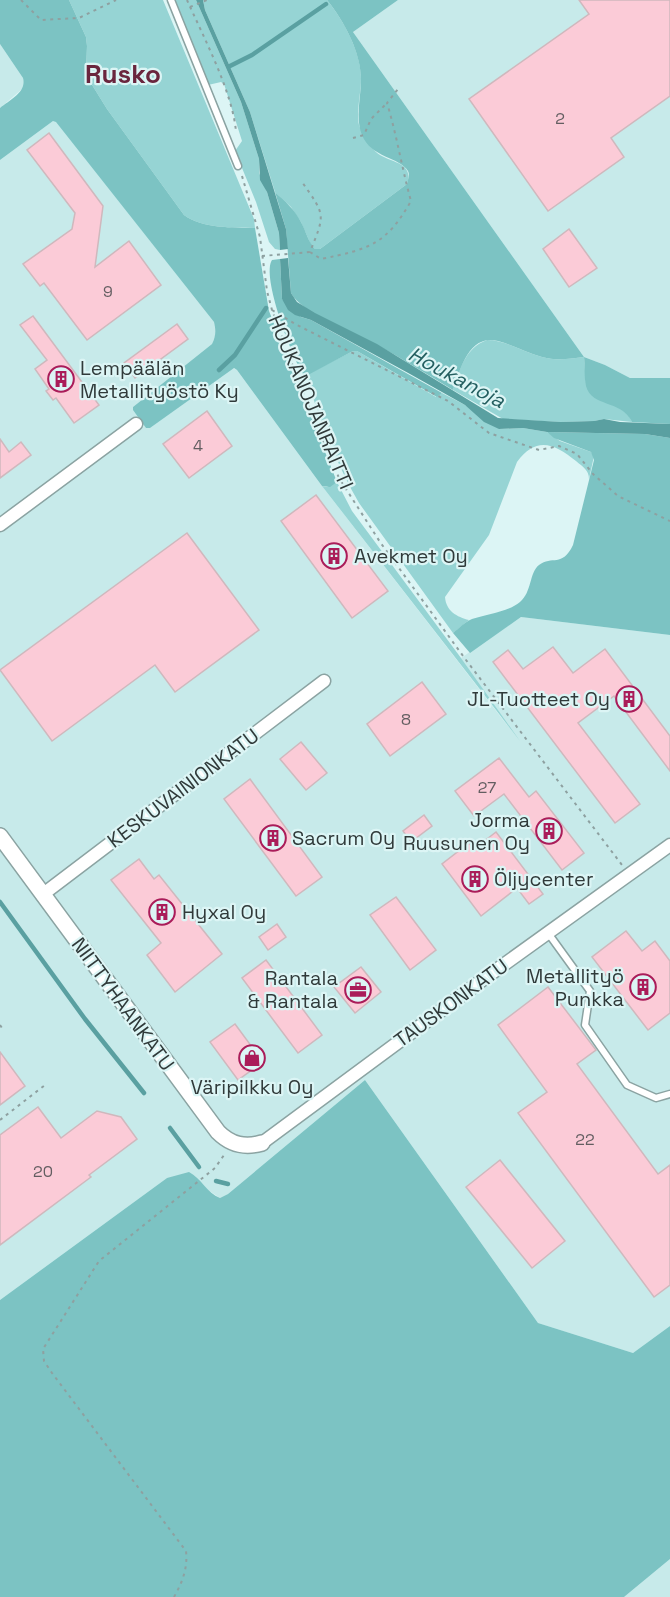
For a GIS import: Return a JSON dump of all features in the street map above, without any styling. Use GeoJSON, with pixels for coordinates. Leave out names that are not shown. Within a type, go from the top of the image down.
{"type":"FeatureCollection","features":[{"type":"Feature","properties":{"kind":"street"},"geometry":{"type":"LineString","coordinates":[[0,525],[136,424]]}},
{"type":"Feature","properties":{"kind":"street","name":"KESKUVAINIONKATU"},"geometry":{"type":"LineString","coordinates":[[42,895],[324,681]]}},
{"type":"Feature","properties":{"kind":"street","name":"NIITTYHAANKATU"},"geometry":{"type":"LineString","coordinates":[[0,836],[218,1132],[232,1143]]}},
{"type":"Feature","properties":{"kind":"street","name":"TAUSKONKATU"},"geometry":{"type":"LineString","coordinates":[[262,1143],[670,845]]}},
{"type":"Feature","properties":{"kind":"street"},"geometry":{"type":"LineString","coordinates":[[232,1143],[251,1146],[262,1143]]}},
{"type":"Feature","properties":{"kind":"lane"},"geometry":{"type":"LineString","coordinates":[[171,0],[238,166]]}},
{"type":"Feature","properties":{"kind":"lane"},"geometry":{"type":"LineString","coordinates":[[548,933],[590,991],[585,1025],[627,1085],[656,1098],[670,1094]]}},
{"type":"Feature","properties":{"kind":"path"},"geometry":{"type":"LineString","coordinates":[[21,0],[42,20],[79,18],[116,0]]}},
{"type":"Feature","properties":{"kind":"path"},"geometry":{"type":"LineString","coordinates":[[187,0],[235,117],[236,137]]}},
{"type":"Feature","properties":{"kind":"path"},"geometry":{"type":"LineString","coordinates":[[190,7],[207,0]]}},
{"type":"Feature","properties":{"kind":"path"},"geometry":{"type":"LineString","coordinates":[[353,138],[364,135],[371,119],[398,89]]}},
{"type":"Feature","properties":{"kind":"path"},"geometry":{"type":"LineString","coordinates":[[262,256],[310,252],[321,259],[350,253],[380,241],[399,222],[411,201],[402,171],[397,135],[387,103]]}},
{"type":"Feature","properties":{"kind":"path","name":"HOUKANOJANRAITTI"},"geometry":{"type":"LineString","coordinates":[[238,166],[247,187],[260,237],[267,291],[272,310],[339,478],[362,516],[466,660],[629,874]]}},
{"type":"Feature","properties":{"kind":"path"},"geometry":{"type":"LineString","coordinates":[[302,182],[321,208],[320,225],[310,252]]}},
{"type":"Feature","properties":{"kind":"path"},"geometry":{"type":"LineString","coordinates":[[272,310],[297,325],[448,401],[489,433],[539,450],[559,446],[577,454],[593,474],[618,496],[670,521]]}},
{"type":"Feature","properties":{"kind":"path"},"geometry":{"type":"LineString","coordinates":[[0,1120],[45,1085]]}},
{"type":"Feature","properties":{"kind":"path"},"geometry":{"type":"LineString","coordinates":[[174,1597],[185,1572],[186,1551],[52,1373],[44,1361],[43,1349],[99,1261],[215,1168],[232,1143]]}},
{"type":"Feature","properties":{"kind":"shaded area"},"geometry":{"type":"Polygon","coordinates":[[[0,0],[69,0],[86,37],[86,72],[89,80],[107,109],[184,215],[209,225],[255,228],[269,311],[337,482],[330,487],[322,486],[234,368],[150,428],[146,428],[133,410],[133,407],[212,344],[215,333],[214,322],[56,122],[53,121],[0,160],[0,108],[20,92],[24,83],[0,44],[0,0]]]}},
{"type":"Feature","properties":{"kind":"shaded area"},"geometry":{"type":"Polygon","coordinates":[[[69,0],[163,0],[254,219],[255,228],[209,225],[184,215],[107,109],[89,80],[86,72],[86,37],[69,0]]]}},
{"type":"Feature","properties":{"kind":"shaded area"},"geometry":{"type":"Polygon","coordinates":[[[173,0],[196,0],[241,102],[259,159],[259,173],[279,233],[280,250],[275,249],[269,242],[256,202],[235,151],[242,141],[224,84],[221,82],[208,85],[173,0]]]}},
{"type":"Feature","properties":{"kind":"shaded area"},"geometry":{"type":"Polygon","coordinates":[[[196,0],[203,0],[205,10],[250,112],[286,229],[288,249],[280,250],[279,233],[267,192],[260,180],[259,159],[241,102],[196,0]]]}},
{"type":"Feature","properties":{"kind":"shaded area"},"geometry":{"type":"Polygon","coordinates":[[[203,0],[327,0],[350,37],[360,69],[358,120],[360,127],[376,152],[404,167],[408,176],[407,184],[320,249],[315,249],[311,245],[301,222],[291,207],[275,192],[250,112],[205,10],[203,0]]]}},
{"type":"Feature","properties":{"kind":"shaded area"},"geometry":{"type":"Polygon","coordinates":[[[327,0],[398,0],[353,32],[584,357],[547,358],[498,341],[480,342],[467,355],[453,390],[377,345],[318,316],[297,301],[291,293],[286,229],[275,192],[296,214],[315,249],[320,249],[407,184],[409,176],[404,166],[378,153],[366,143],[362,135],[359,122],[361,80],[358,59],[345,27],[327,0]]]}},
{"type":"Feature","properties":{"kind":"shaded area"},"geometry":{"type":"Polygon","coordinates":[[[398,0],[670,0],[670,378],[630,378],[584,357],[353,32],[398,0]]]}},
{"type":"Feature","properties":{"kind":"shaded area"},"geometry":{"type":"Polygon","coordinates":[[[0,44],[25,84],[0,108],[0,44]]]}},
{"type":"Feature","properties":{"kind":"shaded area"},"geometry":{"type":"Polygon","coordinates":[[[56,121],[214,322],[216,328],[212,344],[133,407],[146,428],[150,428],[233,368],[237,370],[322,486],[507,725],[461,658],[521,617],[670,635],[670,1326],[633,1353],[538,1323],[365,1080],[228,1194],[220,1198],[208,1190],[167,1178],[0,1300],[0,160],[56,121]]]}},
{"type":"Feature","properties":{"kind":"shaded area"},"geometry":{"type":"Polygon","coordinates":[[[288,258],[291,293],[297,302],[377,344],[498,418],[561,422],[604,419],[670,424],[670,438],[645,434],[547,432],[523,428],[499,429],[484,422],[465,405],[311,320],[288,310],[282,299],[280,259],[288,258]]]}},
{"type":"Feature","properties":{"kind":"shaded area"},"geometry":{"type":"Polygon","coordinates":[[[280,259],[282,299],[301,317],[311,320],[442,393],[437,397],[357,351],[306,376],[303,374],[285,335],[274,299],[270,269],[272,260],[280,259]]]}},
{"type":"Feature","properties":{"kind":"shaded area"},"geometry":{"type":"Polygon","coordinates":[[[487,340],[501,342],[547,358],[584,357],[586,385],[628,414],[632,422],[604,419],[561,422],[503,419],[453,390],[468,354],[473,348],[487,340]]]}},
{"type":"Feature","properties":{"kind":"shaded area"},"geometry":{"type":"Polygon","coordinates":[[[357,351],[436,397],[442,393],[465,405],[500,429],[523,428],[547,432],[560,441],[591,452],[594,456],[589,479],[583,467],[568,455],[545,445],[531,448],[517,462],[489,535],[445,597],[447,606],[453,613],[469,620],[453,633],[359,503],[323,426],[306,378],[308,374],[357,351]]]}},
{"type":"Feature","properties":{"kind":"shaded area"},"geometry":{"type":"Polygon","coordinates":[[[584,357],[630,378],[670,378],[670,424],[632,422],[621,410],[594,398],[586,386],[584,357]]]}},
{"type":"Feature","properties":{"kind":"shaded area"},"geometry":{"type":"Polygon","coordinates":[[[547,432],[645,434],[670,438],[670,635],[521,617],[470,653],[453,633],[472,619],[503,610],[520,602],[527,593],[536,568],[544,562],[561,559],[573,545],[594,460],[591,452],[554,438],[547,432]]]}},
{"type":"Feature","properties":{"kind":"shaded area"},"geometry":{"type":"Polygon","coordinates":[[[337,482],[352,511],[520,741],[322,486],[327,487],[337,482]]]}},
{"type":"Feature","properties":{"kind":"shaded area"},"geometry":{"type":"Polygon","coordinates":[[[365,1080],[538,1323],[633,1353],[670,1326],[670,1559],[624,1597],[0,1597],[0,1300],[167,1178],[189,1172],[215,1196],[220,1198],[228,1194],[365,1080]]]}},
{"type":"Feature","properties":{"kind":"shaded area"},"geometry":{"type":"Polygon","coordinates":[[[670,1559],[670,1597],[624,1597],[670,1559]]]}},
{"type":"Feature","properties":{"kind":"building"},"geometry":{"type":"Polygon","coordinates":[[[579,0],[670,0],[670,96],[611,138],[624,157],[548,211],[469,99],[589,14],[579,0]]]}},
{"type":"Feature","properties":{"kind":"building"},"geometry":{"type":"Polygon","coordinates":[[[49,133],[103,206],[95,267],[129,241],[161,285],[87,340],[44,283],[40,286],[23,264],[72,229],[75,213],[27,150],[49,133]]]}},
{"type":"Feature","properties":{"kind":"building"},"geometry":{"type":"Polygon","coordinates":[[[569,229],[597,268],[569,287],[543,249],[569,229]]]}},
{"type":"Feature","properties":{"kind":"building","name":"Lempäälän Metallityöstö Ky"},"geometry":{"type":"Polygon","coordinates":[[[33,316],[99,405],[74,423],[56,398],[53,400],[46,391],[49,389],[35,369],[47,360],[20,325],[33,316]]]}},
{"type":"Feature","properties":{"kind":"building"},"geometry":{"type":"Polygon","coordinates":[[[177,324],[188,339],[135,378],[124,363],[177,324]]]}},
{"type":"Feature","properties":{"kind":"building"},"geometry":{"type":"Polygon","coordinates":[[[207,411],[232,446],[189,478],[163,444],[207,411]]]}},
{"type":"Feature","properties":{"kind":"building"},"geometry":{"type":"Polygon","coordinates":[[[0,439],[9,452],[21,442],[31,455],[0,478],[0,439]]]}},
{"type":"Feature","properties":{"kind":"building","name":"Avekmet Oy"},"geometry":{"type":"Polygon","coordinates":[[[316,495],[388,591],[352,618],[281,521],[316,495]]]}},
{"type":"Feature","properties":{"kind":"building"},"geometry":{"type":"Polygon","coordinates":[[[187,533],[259,630],[175,692],[155,665],[52,741],[0,670],[187,533]]]}},
{"type":"Feature","properties":{"kind":"building","name":"JL-Tuotteet Oy"},"geometry":{"type":"Polygon","coordinates":[[[553,647],[573,673],[605,649],[670,736],[670,771],[614,696],[578,723],[640,804],[615,823],[493,662],[508,650],[523,669],[553,647]]]}},
{"type":"Feature","properties":{"kind":"building"},"geometry":{"type":"Polygon","coordinates":[[[422,682],[446,714],[390,756],[367,724],[422,682]]]}},
{"type":"Feature","properties":{"kind":"building"},"geometry":{"type":"Polygon","coordinates":[[[301,742],[327,773],[306,790],[280,759],[301,742]]]}},
{"type":"Feature","properties":{"kind":"building"},"geometry":{"type":"Polygon","coordinates":[[[499,758],[529,797],[536,791],[584,853],[562,870],[504,794],[474,816],[455,791],[499,758]]]}},
{"type":"Feature","properties":{"kind":"building","name":"Sacrum Oy"},"geometry":{"type":"Polygon","coordinates":[[[250,779],[322,877],[296,896],[224,799],[250,779]]]}},
{"type":"Feature","properties":{"kind":"building"},"geometry":{"type":"Polygon","coordinates":[[[424,815],[432,826],[411,842],[403,831],[424,815]]]}},
{"type":"Feature","properties":{"kind":"building"},"geometry":{"type":"Polygon","coordinates":[[[496,832],[543,894],[529,904],[517,888],[481,916],[442,864],[469,843],[474,849],[496,832]]]}},
{"type":"Feature","properties":{"kind":"building","name":"Hyxal Oy"},"geometry":{"type":"Polygon","coordinates":[[[139,859],[154,879],[159,875],[222,954],[175,992],[147,955],[161,943],[111,880],[139,859]]]}},
{"type":"Feature","properties":{"kind":"building"},"geometry":{"type":"Polygon","coordinates":[[[396,897],[436,950],[410,970],[370,915],[396,897]]]}},
{"type":"Feature","properties":{"kind":"building"},"geometry":{"type":"Polygon","coordinates":[[[277,924],[286,937],[268,950],[259,937],[277,924]]]}},
{"type":"Feature","properties":{"kind":"building","name":"Metallityö Punkka"},"geometry":{"type":"Polygon","coordinates":[[[626,931],[642,951],[655,941],[670,961],[670,1013],[648,1030],[592,957],[626,931]]]}},
{"type":"Feature","properties":{"kind":"building"},"geometry":{"type":"Polygon","coordinates":[[[266,960],[322,1035],[298,1053],[242,978],[266,960]]]}},
{"type":"Feature","properties":{"kind":"building","name":"Rantala & Rantala"},"geometry":{"type":"Polygon","coordinates":[[[361,967],[381,992],[355,1013],[334,987],[361,967]]]}},
{"type":"Feature","properties":{"kind":"building"},"geometry":{"type":"Polygon","coordinates":[[[548,987],[596,1050],[577,1064],[658,1174],[670,1165],[670,1285],[654,1297],[518,1113],[547,1092],[498,1025],[548,987]]]}},
{"type":"Feature","properties":{"kind":"building"},"geometry":{"type":"Polygon","coordinates":[[[235,1024],[263,1062],[238,1080],[210,1042],[235,1024]]]}},
{"type":"Feature","properties":{"kind":"building"},"geometry":{"type":"Polygon","coordinates":[[[0,1052],[25,1086],[0,1105],[0,1052]]]}},
{"type":"Feature","properties":{"kind":"building"},"geometry":{"type":"Polygon","coordinates":[[[38,1107],[61,1138],[97,1111],[121,1117],[137,1139],[89,1175],[91,1177],[0,1245],[0,1135],[38,1107]]]}},
{"type":"Feature","properties":{"kind":"building"},"geometry":{"type":"Polygon","coordinates":[[[500,1160],[565,1241],[532,1268],[466,1187],[500,1160]]]}},
{"type":"Feature","properties":{"kind":"waterway"},"geometry":{"type":"LineString","coordinates":[[230,66],[252,55],[326,4]]}},
{"type":"Feature","properties":{"kind":"waterway"},"geometry":{"type":"LineString","coordinates":[[219,370],[235,355],[266,308]]}},
{"type":"Feature","properties":{"kind":"waterway"},"geometry":{"type":"LineString","coordinates":[[0,902],[85,1019],[144,1093]]}},
{"type":"Feature","properties":{"kind":"waterway"},"geometry":{"type":"LineString","coordinates":[[170,1128],[199,1167]]}},
{"type":"Feature","properties":{"kind":"waterway"},"geometry":{"type":"LineString","coordinates":[[216,1181],[228,1184]]}},
{"type":"Feature","properties":{"kind":"place","name":"Lempäälän Metallityöstö Ky"},"geometry":{"type":"Point","coordinates":[61,379]}},
{"type":"Feature","properties":{"kind":"place","name":"Avekmet Oy"},"geometry":{"type":"Point","coordinates":[334,556]}},
{"type":"Feature","properties":{"kind":"place","name":"JL-Tuotteet Oy"},"geometry":{"type":"Point","coordinates":[629,699]}},
{"type":"Feature","properties":{"kind":"place","name":"Jorma Ruusunen Oy"},"geometry":{"type":"Point","coordinates":[549,831]}},
{"type":"Feature","properties":{"kind":"place","name":"Sacrum Oy"},"geometry":{"type":"Point","coordinates":[273,838]}},
{"type":"Feature","properties":{"kind":"place","name":"Öljycenter"},"geometry":{"type":"Point","coordinates":[475,879]}},
{"type":"Feature","properties":{"kind":"place","name":"Hyxal Oy"},"geometry":{"type":"Point","coordinates":[162,912]}},
{"type":"Feature","properties":{"kind":"place","name":"Metallityö Punkka"},"geometry":{"type":"Point","coordinates":[643,987]}},
{"type":"Feature","properties":{"kind":"place","name":"Rantala & Rantala"},"geometry":{"type":"Point","coordinates":[358,990]}},
{"type":"Feature","properties":{"kind":"place","name":"Väripilkku Oy"},"geometry":{"type":"Point","coordinates":[252,1058]}},
{"type":"Feature","properties":{"kind":"district","name":"Rusko"},"geometry":{"type":"Point","coordinates":[123,74]}},
{"type":"Feature","properties":{"kind":"water label","name":"Houkanoja"},"geometry":{"type":"Point","coordinates":[457,377]}}]}
